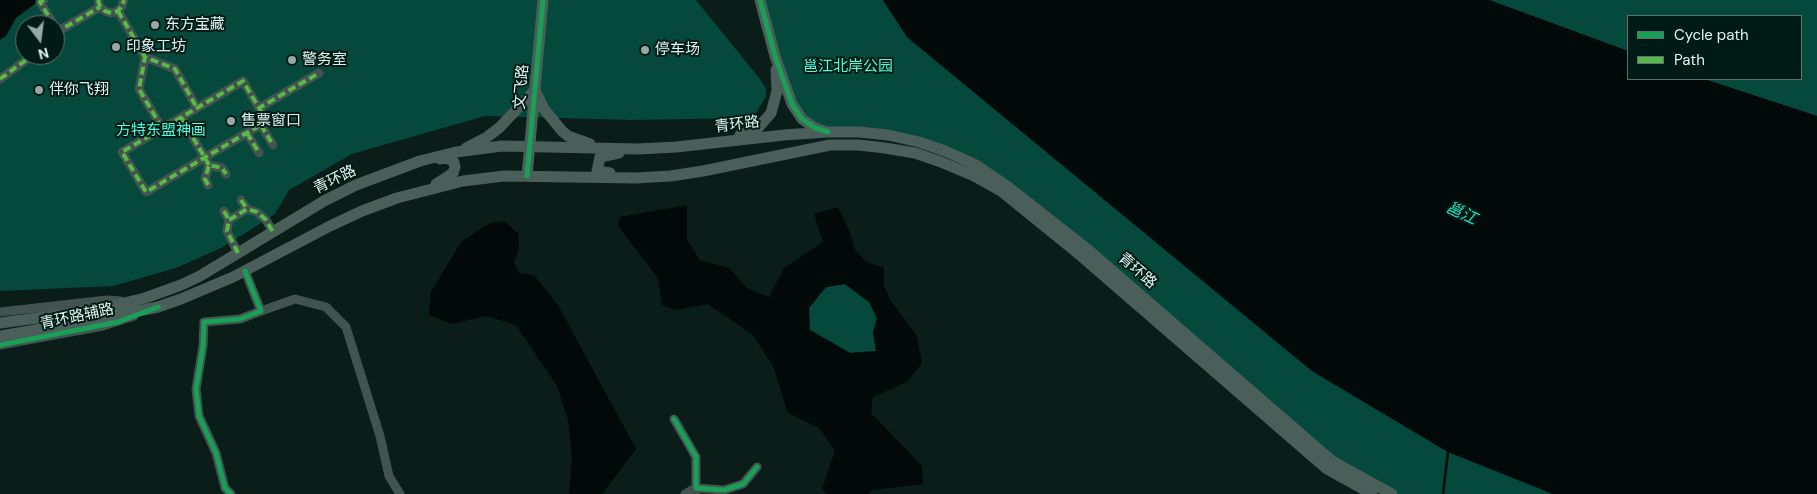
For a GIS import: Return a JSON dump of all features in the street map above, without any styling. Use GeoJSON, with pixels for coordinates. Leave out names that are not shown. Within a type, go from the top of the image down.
{"type":"FeatureCollection","features":[{"type":"Feature","properties":{"kind":"main road","name":"文飞路"},"geometry":{"type":"LineString","coordinates":[[527,176],[543,0]]}},
{"type":"Feature","properties":{"kind":"main road"},"geometry":{"type":"LineString","coordinates":[[760,0],[775,56],[796,113],[815,128],[828,132]]}},
{"type":"Feature","properties":{"kind":"main road"},"geometry":{"type":"LineString","coordinates":[[704,144],[747,134],[765,122],[771,113],[777,92],[775,56]]}},
{"type":"Feature","properties":{"kind":"main road"},"geometry":{"type":"LineString","coordinates":[[456,152],[488,137],[535,90],[544,110],[562,131],[582,142],[608,148]]}},
{"type":"Feature","properties":{"kind":"main road","name":"青环路"},"geometry":{"type":"LineString","coordinates":[[0,323],[95,310],[129,302],[181,285],[200,276],[324,201],[356,185],[420,161],[456,152],[502,146],[638,149],[704,144],[784,134],[828,132],[859,132],[888,135],[919,142],[976,165],[1007,186],[1086,248],[1332,462],[1392,494]]}},
{"type":"Feature","properties":{"kind":"main road","name":"青环路"},"geometry":{"type":"LineString","coordinates":[[0,336],[158,307],[206,290],[362,211],[428,188],[504,176],[636,178],[704,171],[830,145],[859,145],[915,154],[974,176],[1001,190],[1080,255],[1327,469],[1372,494]]}},
{"type":"Feature","properties":{"kind":"main road"},"geometry":{"type":"LineString","coordinates":[[636,178],[597,171],[600,157],[638,149]]}},
{"type":"Feature","properties":{"kind":"main road"},"geometry":{"type":"LineString","coordinates":[[420,161],[447,158],[454,162],[455,167],[452,174],[428,188]]}},
{"type":"Feature","properties":{"kind":"street"},"geometry":{"type":"LineString","coordinates":[[44,0],[40,2],[48,15]]}},
{"type":"Feature","properties":{"kind":"street"},"geometry":{"type":"LineString","coordinates":[[65,24],[99,3],[105,11],[111,13],[118,11],[124,0]]}},
{"type":"Feature","properties":{"kind":"street"},"geometry":{"type":"LineString","coordinates":[[118,11],[145,57],[175,69],[197,108]]}},
{"type":"Feature","properties":{"kind":"street"},"geometry":{"type":"LineString","coordinates":[[145,57],[139,89],[162,128]]}},
{"type":"Feature","properties":{"kind":"street"},"geometry":{"type":"LineString","coordinates":[[0,79],[19,65]]}},
{"type":"Feature","properties":{"kind":"street"},"geometry":{"type":"LineString","coordinates":[[259,108],[319,73]]}},
{"type":"Feature","properties":{"kind":"street"},"geometry":{"type":"LineString","coordinates":[[243,81],[259,108],[267,121],[206,161],[146,192],[122,152],[243,81]]}},
{"type":"Feature","properties":{"kind":"street"},"geometry":{"type":"LineString","coordinates":[[180,117],[206,161],[222,168],[226,174]]}},
{"type":"Feature","properties":{"kind":"street"},"geometry":{"type":"LineString","coordinates":[[261,125],[273,145]]}},
{"type":"Feature","properties":{"kind":"street"},"geometry":{"type":"LineString","coordinates":[[247,133],[259,153]]}},
{"type":"Feature","properties":{"kind":"street"},"geometry":{"type":"LineString","coordinates":[[206,161],[204,179],[208,185]]}},
{"type":"Feature","properties":{"kind":"street"},"geometry":{"type":"LineString","coordinates":[[241,200],[246,209],[258,212],[266,220],[273,232]]}},
{"type":"Feature","properties":{"kind":"street"},"geometry":{"type":"LineString","coordinates":[[238,253],[226,231],[229,220],[246,209]]}},
{"type":"Feature","properties":{"kind":"street"},"geometry":{"type":"LineString","coordinates":[[224,211],[229,220]]}},
{"type":"Feature","properties":{"kind":"street"},"geometry":{"type":"LineString","coordinates":[[244,270],[261,311]]}},
{"type":"Feature","properties":{"kind":"street"},"geometry":{"type":"LineString","coordinates":[[231,494],[225,488],[216,453],[200,416],[196,389],[203,346],[204,322],[240,319],[295,299],[326,307],[346,327],[380,436],[389,476],[400,494]]}},
{"type":"Feature","properties":{"kind":"street"},"geometry":{"type":"LineString","coordinates":[[0,312],[107,300],[129,302]]}},
{"type":"Feature","properties":{"kind":"street","name":"青环路辅路"},"geometry":{"type":"LineString","coordinates":[[0,345],[118,322],[158,307]]}},
{"type":"Feature","properties":{"kind":"street"},"geometry":{"type":"LineString","coordinates":[[674,419],[696,457],[695,491]]}},
{"type":"Feature","properties":{"kind":"street"},"geometry":{"type":"LineString","coordinates":[[685,494],[695,491],[724,490],[743,484],[758,467]]}},
{"type":"Feature","properties":{"kind":"green space","name":"方特东盟神画"},"geometry":{"type":"Polygon","coordinates":[[[0,0],[696,0],[766,89],[766,96],[757,112],[745,118],[633,120],[485,116],[352,154],[289,190],[275,214],[221,248],[176,268],[113,286],[0,291],[0,0]]]}},
{"type":"Feature","properties":{"kind":"green space","name":"邕江北岸公园"},"geometry":{"type":"Polygon","coordinates":[[[760,0],[883,0],[907,37],[1312,371],[1448,452],[1553,494],[1392,494],[1332,461],[1007,186],[919,142],[828,132],[802,119],[760,0]]]}},
{"type":"Feature","properties":{"kind":"green space"},"geometry":{"type":"Polygon","coordinates":[[[1489,0],[1817,0],[1817,116],[1707,80],[1802,80],[1802,15],[1627,15],[1627,51],[1489,0]]]}},
{"type":"Feature","properties":{"kind":"green space"},"geometry":{"type":"Polygon","coordinates":[[[845,284],[869,302],[877,319],[873,332],[876,351],[850,353],[810,330],[809,308],[826,287],[845,284]]]}},
{"type":"Feature","properties":{"kind":"water"},"geometry":{"type":"Polygon","coordinates":[[[0,0],[40,0],[20,15],[15,15],[15,20],[6,36],[0,40],[0,0]]]}},
{"type":"Feature","properties":{"kind":"water","name":"邕江"},"geometry":{"type":"Polygon","coordinates":[[[883,0],[1489,0],[1627,51],[1627,80],[1707,80],[1817,116],[1817,494],[1553,494],[1448,452],[1312,371],[907,37],[883,0]]]}},
{"type":"Feature","properties":{"kind":"water"},"geometry":{"type":"Polygon","coordinates":[[[687,205],[687,240],[700,260],[729,268],[747,288],[769,297],[784,268],[823,242],[814,214],[838,207],[849,230],[855,250],[866,262],[884,268],[884,286],[891,301],[917,336],[922,363],[907,382],[873,397],[871,413],[922,466],[923,484],[872,490],[868,494],[827,494],[822,489],[835,450],[819,428],[788,413],[773,366],[753,335],[708,304],[675,310],[662,305],[658,278],[618,226],[620,217],[687,205]],[[845,284],[826,287],[809,308],[810,330],[850,353],[876,351],[873,332],[877,318],[869,302],[845,284]]]}},
{"type":"Feature","properties":{"kind":"water"},"geometry":{"type":"Polygon","coordinates":[[[504,221],[519,234],[519,249],[514,262],[519,273],[534,275],[558,305],[636,449],[602,494],[569,494],[572,458],[568,420],[557,386],[516,325],[486,316],[452,324],[429,315],[431,292],[461,242],[488,224],[504,221]]]}},
{"type":"Feature","properties":{"kind":"waterway"},"geometry":{"type":"LineString","coordinates":[[1443,494],[1448,452]]}},
{"type":"Feature","properties":{"kind":"marked path"},"geometry":{"type":"LineString","coordinates":[[44,0],[40,2],[48,15]]}},
{"type":"Feature","properties":{"kind":"marked path"},"geometry":{"type":"LineString","coordinates":[[98,0],[100,7],[111,13],[118,11],[124,0]]}},
{"type":"Feature","properties":{"kind":"marked path"},"geometry":{"type":"LineString","coordinates":[[65,27],[100,7]]}},
{"type":"Feature","properties":{"kind":"marked path"},"geometry":{"type":"LineString","coordinates":[[118,11],[145,57]]}},
{"type":"Feature","properties":{"kind":"marked path"},"geometry":{"type":"LineString","coordinates":[[162,128],[139,89],[145,57],[175,69],[197,108]]}},
{"type":"Feature","properties":{"kind":"marked path"},"geometry":{"type":"LineString","coordinates":[[0,79],[19,65]]}},
{"type":"Feature","properties":{"kind":"marked path"},"geometry":{"type":"LineString","coordinates":[[259,108],[267,121],[146,192],[122,152],[243,81],[259,108],[319,73]]}},
{"type":"Feature","properties":{"kind":"marked path"},"geometry":{"type":"LineString","coordinates":[[181,117],[209,165]]}},
{"type":"Feature","properties":{"kind":"marked path"},"geometry":{"type":"LineString","coordinates":[[261,125],[273,145]]}},
{"type":"Feature","properties":{"kind":"marked path"},"geometry":{"type":"LineString","coordinates":[[247,133],[259,153]]}},
{"type":"Feature","properties":{"kind":"marked path"},"geometry":{"type":"LineString","coordinates":[[208,185],[205,179],[209,165],[222,168],[226,174]]}},
{"type":"Feature","properties":{"kind":"marked path"},"geometry":{"type":"LineString","coordinates":[[241,200],[247,209]]}},
{"type":"Feature","properties":{"kind":"marked path"},"geometry":{"type":"LineString","coordinates":[[238,253],[227,231],[229,220],[247,209],[257,212],[266,220],[273,232]]}},
{"type":"Feature","properties":{"kind":"marked path"},"geometry":{"type":"LineString","coordinates":[[224,211],[229,220]]}},
{"type":"Feature","properties":{"kind":"cycle path"},"geometry":{"type":"LineString","coordinates":[[527,176],[543,0]]}},
{"type":"Feature","properties":{"kind":"cycle path"},"geometry":{"type":"LineString","coordinates":[[760,0],[775,56],[792,104],[802,119],[815,128],[828,132]]}},
{"type":"Feature","properties":{"kind":"cycle path"},"geometry":{"type":"LineString","coordinates":[[231,494],[225,488],[216,453],[199,416],[196,389],[203,346],[204,322],[240,319],[261,311],[245,271]]}},
{"type":"Feature","properties":{"kind":"cycle path"},"geometry":{"type":"LineString","coordinates":[[0,345],[118,322],[158,307]]}},
{"type":"Feature","properties":{"kind":"cycle path"},"geometry":{"type":"LineString","coordinates":[[674,419],[696,457],[696,488],[724,490],[743,484],[757,467]]}},
{"type":"Feature","properties":{"kind":"place","name":"东方宝藏"},"geometry":{"type":"Point","coordinates":[155,25]}},
{"type":"Feature","properties":{"kind":"place","name":"印象工坊"},"geometry":{"type":"Point","coordinates":[116,47]}},
{"type":"Feature","properties":{"kind":"place","name":"停车场"},"geometry":{"type":"Point","coordinates":[645,50]}},
{"type":"Feature","properties":{"kind":"place","name":"警务室"},"geometry":{"type":"Point","coordinates":[292,60]}},
{"type":"Feature","properties":{"kind":"place","name":"伴你飞翔"},"geometry":{"type":"Point","coordinates":[39,90]}},
{"type":"Feature","properties":{"kind":"place","name":"售票窗口"},"geometry":{"type":"Point","coordinates":[231,121]}}]}
